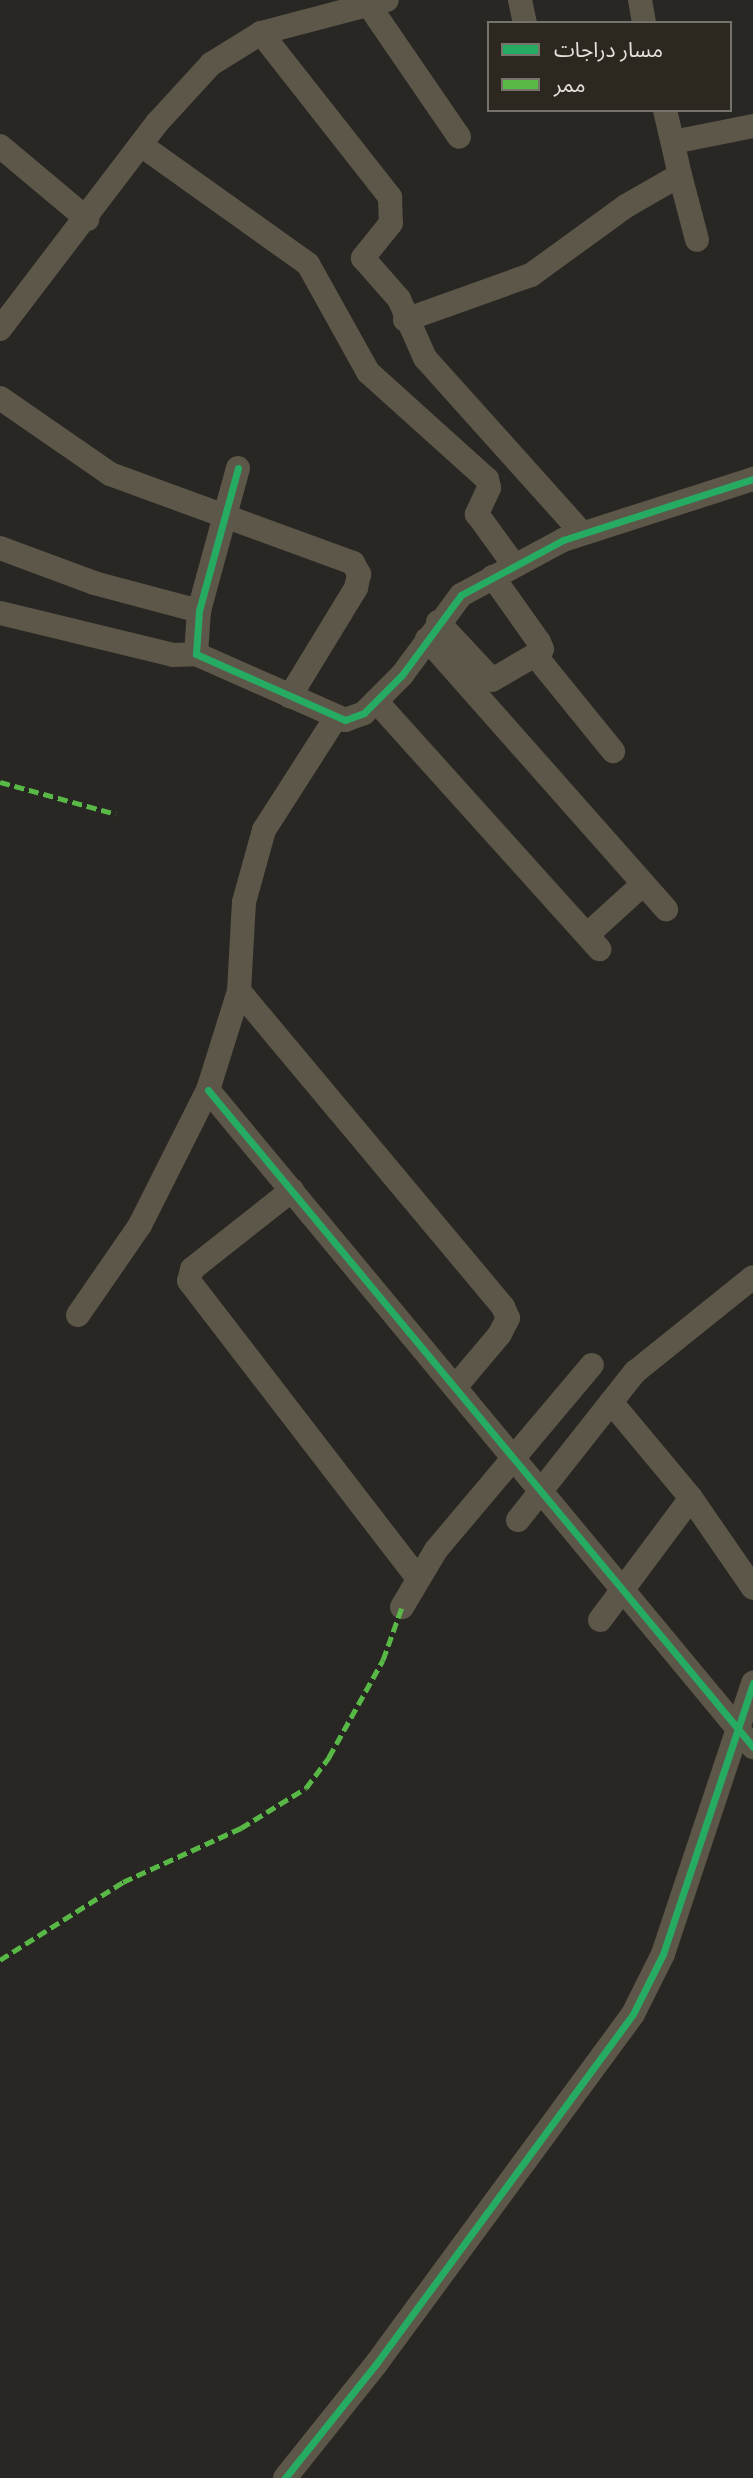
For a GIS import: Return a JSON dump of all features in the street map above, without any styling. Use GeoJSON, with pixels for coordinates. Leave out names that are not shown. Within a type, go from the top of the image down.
{"type":"FeatureCollection","features":[{"type":"Feature","properties":{"kind":"street"},"geometry":{"type":"LineString","coordinates":[[520,0],[525,21]]}},
{"type":"Feature","properties":{"kind":"street"},"geometry":{"type":"LineString","coordinates":[[640,0],[644,21]]}},
{"type":"Feature","properties":{"kind":"street"},"geometry":{"type":"LineString","coordinates":[[0,328],[87,219],[141,145],[211,64],[261,33],[314,8],[377,2],[459,137]]}},
{"type":"Feature","properties":{"kind":"street"},"geometry":{"type":"LineString","coordinates":[[261,33],[390,197],[391,223],[362,254],[399,299],[405,320],[434,372],[582,533]]}},
{"type":"Feature","properties":{"kind":"street"},"geometry":{"type":"LineString","coordinates":[[666,112],[696,240]]}},
{"type":"Feature","properties":{"kind":"street"},"geometry":{"type":"LineString","coordinates":[[673,142],[753,126]]}},
{"type":"Feature","properties":{"kind":"street"},"geometry":{"type":"LineString","coordinates":[[141,145],[308,264],[325,285],[347,342],[368,372],[487,479],[478,517],[542,649],[536,656],[492,680],[432,631]]}},
{"type":"Feature","properties":{"kind":"street"},"geometry":{"type":"LineString","coordinates":[[0,146],[87,219]]}},
{"type":"Feature","properties":{"kind":"street"},"geometry":{"type":"LineString","coordinates":[[405,320],[531,275],[619,211],[680,175]]}},
{"type":"Feature","properties":{"kind":"street"},"geometry":{"type":"LineString","coordinates":[[0,398],[88,463],[225,518],[337,555],[359,574],[290,696]]}},
{"type":"Feature","properties":{"kind":"street"},"geometry":{"type":"LineString","coordinates":[[196,654],[199,611],[238,468]]}},
{"type":"Feature","properties":{"kind":"street"},"geometry":{"type":"LineString","coordinates":[[0,613],[173,655],[196,654],[335,719],[355,719],[376,701],[461,594],[582,533],[753,479]]}},
{"type":"Feature","properties":{"kind":"street"},"geometry":{"type":"LineString","coordinates":[[0,548],[94,583],[199,611]]}},
{"type":"Feature","properties":{"kind":"street"},"geometry":{"type":"LineString","coordinates":[[432,631],[666,909]]}},
{"type":"Feature","properties":{"kind":"street"},"geometry":{"type":"LineString","coordinates":[[536,656],[612,751]]}},
{"type":"Feature","properties":{"kind":"street"},"geometry":{"type":"LineString","coordinates":[[376,701],[593,942],[643,884]]}},
{"type":"Feature","properties":{"kind":"street"},"geometry":{"type":"LineString","coordinates":[[78,1315],[141,1225],[208,1090],[239,991],[244,902],[264,830],[335,719]]}},
{"type":"Feature","properties":{"kind":"street"},"geometry":{"type":"LineString","coordinates":[[239,991],[503,1307],[508,1318],[500,1334],[456,1386]]}},
{"type":"Feature","properties":{"kind":"street"},"geometry":{"type":"LineString","coordinates":[[208,1090],[517,1458],[747,1738]]}},
{"type":"Feature","properties":{"kind":"street"},"geometry":{"type":"LineString","coordinates":[[292,1190],[192,1269],[189,1281],[418,1578]]}},
{"type":"Feature","properties":{"kind":"street"},"geometry":{"type":"LineString","coordinates":[[518,1520],[635,1372],[753,1277]]}},
{"type":"Feature","properties":{"kind":"street"},"geometry":{"type":"LineString","coordinates":[[402,1607],[418,1578],[592,1365]]}},
{"type":"Feature","properties":{"kind":"street"},"geometry":{"type":"LineString","coordinates":[[611,1402],[691,1498],[753,1588]]}},
{"type":"Feature","properties":{"kind":"street"},"geometry":{"type":"LineString","coordinates":[[600,1620],[691,1498]]}},
{"type":"Feature","properties":{"kind":"street"},"geometry":{"type":"LineString","coordinates":[[285,2478],[376,2364],[633,2014],[663,1954],[747,1738],[753,1683]]}},
{"type":"Feature","properties":{"kind":"marked path"},"geometry":{"type":"LineString","coordinates":[[0,782],[116,814]]}},
{"type":"Feature","properties":{"kind":"marked path"},"geometry":{"type":"LineString","coordinates":[[0,1960],[123,1882],[241,1828],[306,1788],[329,1757],[383,1660],[402,1607]]}},
{"type":"Feature","properties":{"kind":"cycle path"},"geometry":{"type":"LineString","coordinates":[[238,468],[199,611],[196,654],[345,720],[364,713],[402,675],[461,595],[563,540],[753,479]]}},
{"type":"Feature","properties":{"kind":"cycle path"},"geometry":{"type":"LineString","coordinates":[[208,1090],[753,1747]]}},
{"type":"Feature","properties":{"kind":"cycle path"},"geometry":{"type":"LineString","coordinates":[[285,2478],[376,2364],[633,2014],[663,1954],[753,1683]]}}]}
